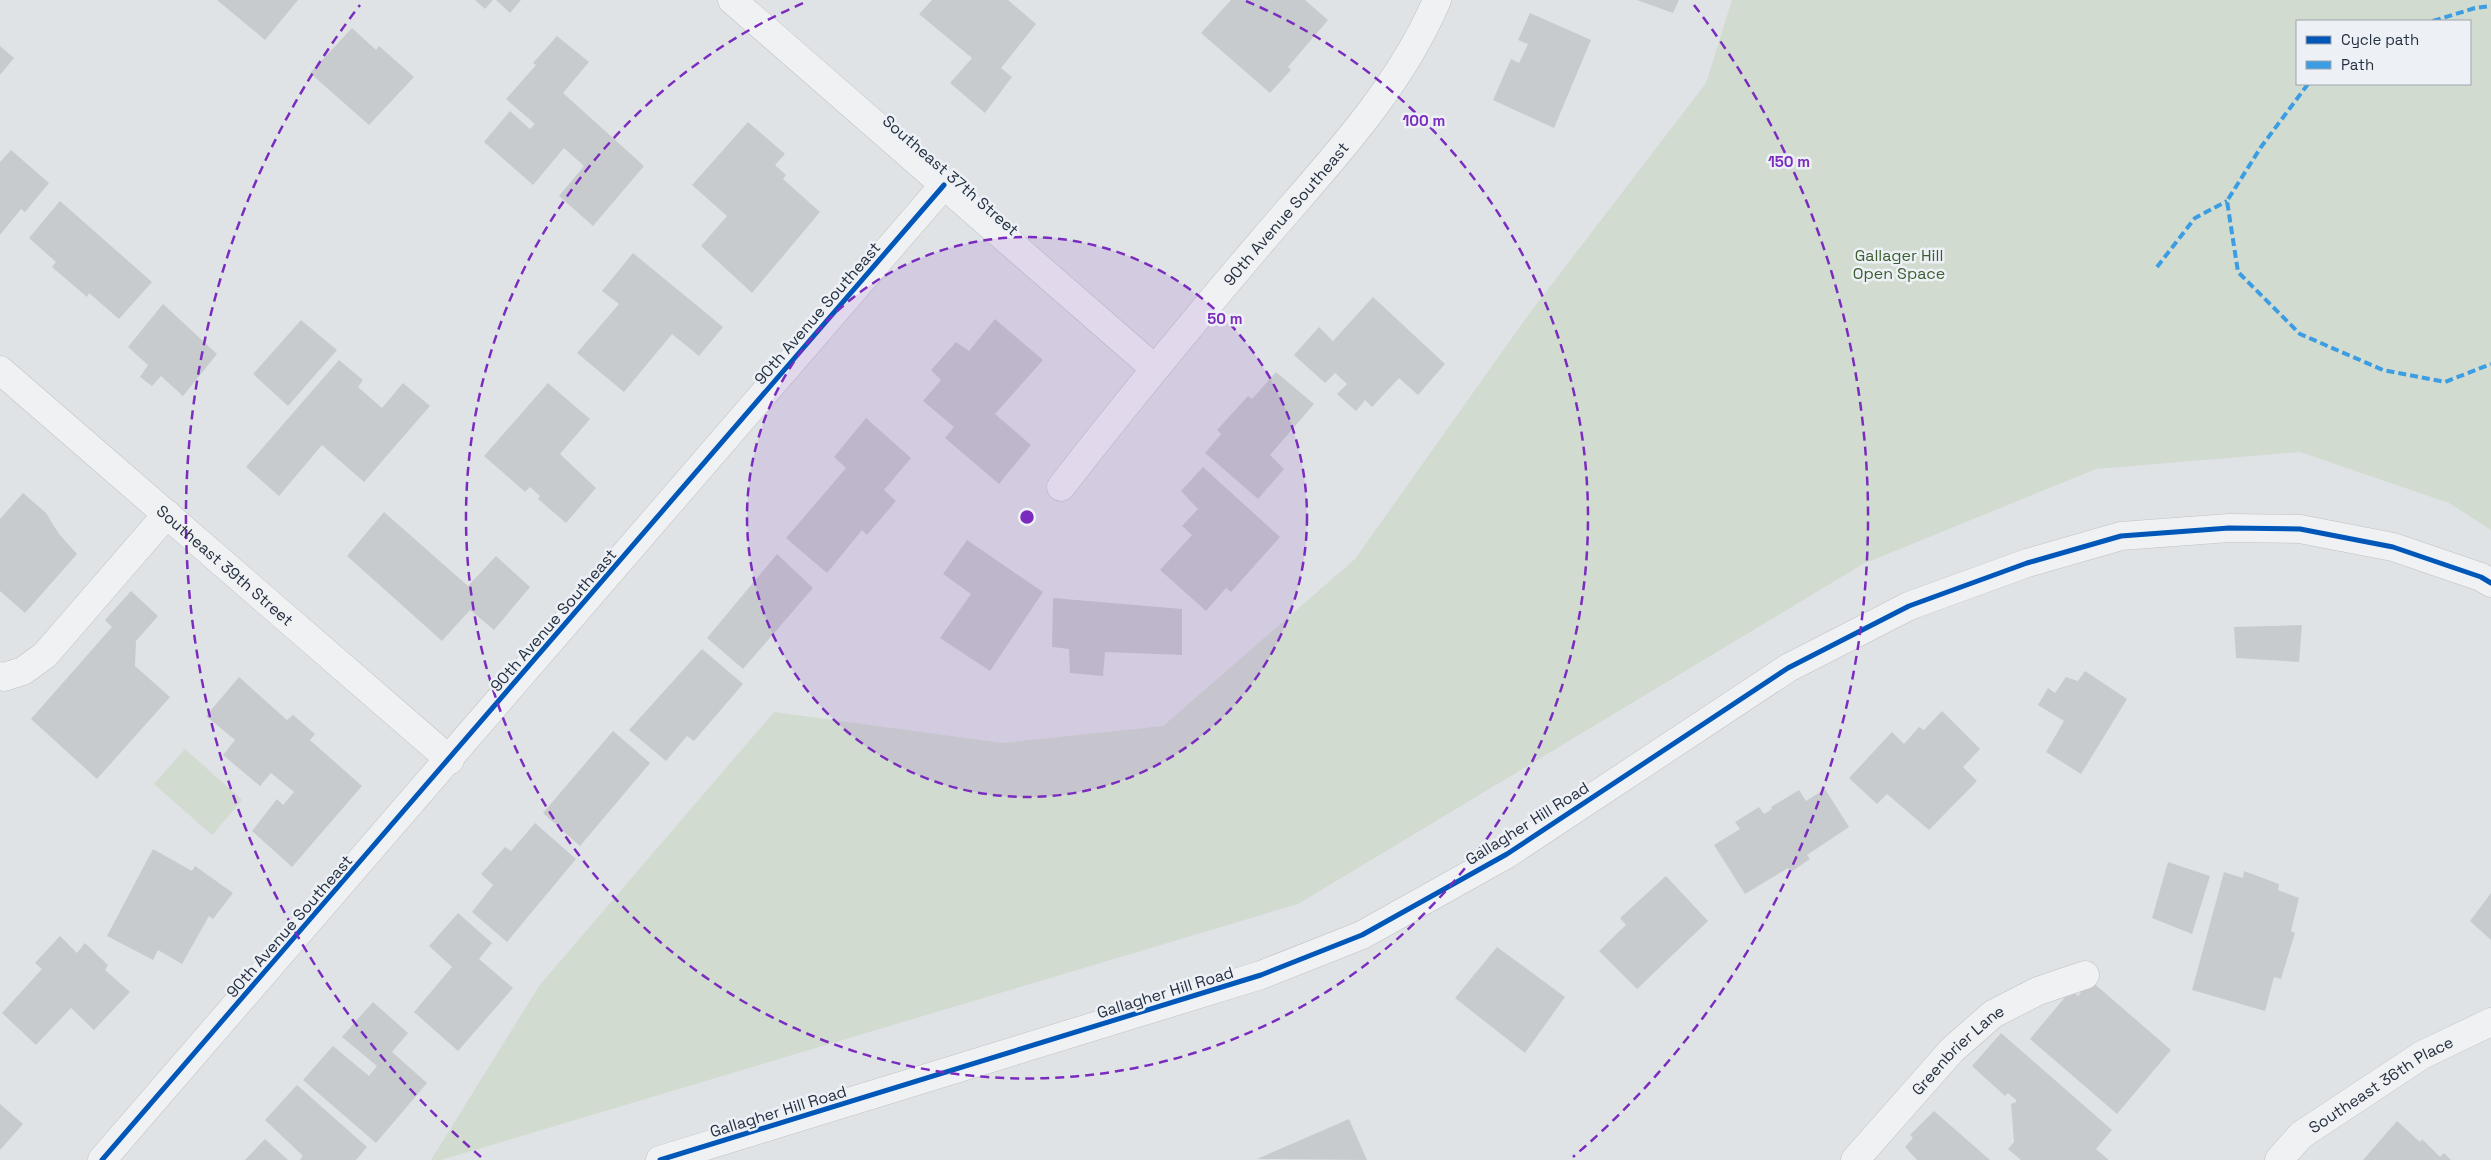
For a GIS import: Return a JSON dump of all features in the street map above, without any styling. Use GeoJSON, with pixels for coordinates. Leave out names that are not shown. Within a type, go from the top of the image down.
{"type":"FeatureCollection","features":[{"type":"Feature","properties":{"kind":"street","name":"Southeast 37th Street"},"geometry":{"type":"LineString","coordinates":[[732,0],[1154,368]]}},
{"type":"Feature","properties":{"kind":"street","name":"90th Avenue Southeast"},"geometry":{"type":"LineString","coordinates":[[1061,487],[1154,368],[1371,112],[1429,19],[1437,0]]}},
{"type":"Feature","properties":{"kind":"street","name":"90th Avenue Southeast"},"geometry":{"type":"LineString","coordinates":[[102,1160],[450,760],[944,185]]}},
{"type":"Feature","properties":{"kind":"street","name":"Southeast 39th Street"},"geometry":{"type":"LineString","coordinates":[[0,370],[450,760]]}},
{"type":"Feature","properties":{"kind":"street"},"geometry":{"type":"LineString","coordinates":[[0,676],[4,677],[23,671],[45,655],[167,514]]}},
{"type":"Feature","properties":{"kind":"street","name":"Gallagher Hill Road"},"geometry":{"type":"LineString","coordinates":[[660,1160],[1261,975],[1362,935],[1507,854],[1788,668],[1909,606],[2027,563],[2121,536],[2229,528],[2300,529],[2393,547],[2481,577],[2491,583]]}},
{"type":"Feature","properties":{"kind":"street","name":"Greenbrier Lane"},"geometry":{"type":"LineString","coordinates":[[1855,1160],[1952,1050],[1993,1014],[2038,991],[2085,975]]}},
{"type":"Feature","properties":{"kind":"street","name":"Southeast 36th Place"},"geometry":{"type":"LineString","coordinates":[[2279,1160],[2302,1135],[2422,1055],[2491,1022]]}},
{"type":"Feature","properties":{"kind":"green space","name":"Gallager Hill Open Space"},"geometry":{"type":"Polygon","coordinates":[[[1732,0],[2491,0],[2491,530],[2449,503],[2300,452],[2096,469],[1863,564],[1298,904],[441,1160],[431,1160],[539,986],[774,712],[1003,743],[1163,726],[1355,559],[1526,318],[1706,83],[1732,0]]]}},
{"type":"Feature","properties":{"kind":"green space"},"geometry":{"type":"Polygon","coordinates":[[[185,749],[242,800],[212,835],[154,784],[185,749]]]}},
{"type":"Feature","properties":{"kind":"building"},"geometry":{"type":"Polygon","coordinates":[[[217,0],[298,0],[265,40],[217,0]]]}},
{"type":"Feature","properties":{"kind":"building"},"geometry":{"type":"Polygon","coordinates":[[[475,0],[493,0],[485,9],[475,0]]]}},
{"type":"Feature","properties":{"kind":"building"},"geometry":{"type":"Polygon","coordinates":[[[496,0],[521,0],[510,13],[496,0]]]}},
{"type":"Feature","properties":{"kind":"building"},"geometry":{"type":"Polygon","coordinates":[[[932,0],[1008,0],[1036,24],[1001,68],[1012,77],[985,113],[950,83],[972,58],[919,14],[932,0]]]}},
{"type":"Feature","properties":{"kind":"building"},"geometry":{"type":"Polygon","coordinates":[[[1231,0],[1305,0],[1328,20],[1288,67],[1291,70],[1270,93],[1201,33],[1231,0]]]}},
{"type":"Feature","properties":{"kind":"building"},"geometry":{"type":"Polygon","coordinates":[[[1637,0],[1679,0],[1673,13],[1637,0]]]}},
{"type":"Feature","properties":{"kind":"building"},"geometry":{"type":"Polygon","coordinates":[[[1530,13],[1591,40],[1554,128],[1493,100],[1511,59],[1519,63],[1528,44],[1518,40],[1530,13]]]}},
{"type":"Feature","properties":{"kind":"building"},"geometry":{"type":"Polygon","coordinates":[[[352,28],[376,50],[379,46],[414,77],[369,125],[310,73],[352,28]]]}},
{"type":"Feature","properties":{"kind":"building"},"geometry":{"type":"Polygon","coordinates":[[[557,36],[589,62],[563,93],[644,166],[593,226],[559,196],[584,166],[564,148],[533,185],[484,142],[510,111],[530,129],[535,124],[506,99],[536,65],[533,63],[557,36]]]}},
{"type":"Feature","properties":{"kind":"building"},"geometry":{"type":"Polygon","coordinates":[[[0,46],[14,58],[0,75],[0,46]]]}},
{"type":"Feature","properties":{"kind":"building"},"geometry":{"type":"Polygon","coordinates":[[[748,122],[785,154],[775,165],[786,175],[783,179],[820,212],[752,293],[701,246],[727,216],[692,185],[748,122]]]}},
{"type":"Feature","properties":{"kind":"building"},"geometry":{"type":"Polygon","coordinates":[[[11,150],[49,183],[25,212],[21,209],[0,235],[0,162],[11,150]]]}},
{"type":"Feature","properties":{"kind":"building"},"geometry":{"type":"Polygon","coordinates":[[[60,201],[152,282],[119,319],[89,293],[87,297],[52,267],[56,262],[29,238],[60,201]]]}},
{"type":"Feature","properties":{"kind":"building"},"geometry":{"type":"Polygon","coordinates":[[[633,253],[723,327],[699,356],[672,334],[624,392],[577,353],[619,304],[602,291],[633,253]]]}},
{"type":"Feature","properties":{"kind":"building"},"geometry":{"type":"Polygon","coordinates":[[[1373,297],[1445,364],[1418,395],[1399,378],[1372,407],[1365,400],[1356,411],[1337,394],[1347,384],[1335,373],[1325,383],[1294,355],[1319,327],[1333,341],[1373,297]]]}},
{"type":"Feature","properties":{"kind":"building"},"geometry":{"type":"Polygon","coordinates":[[[163,304],[217,354],[183,396],[161,376],[152,386],[140,377],[148,365],[128,347],[163,304]]]}},
{"type":"Feature","properties":{"kind":"building"},"geometry":{"type":"Polygon","coordinates":[[[995,319],[1043,360],[995,414],[1031,445],[999,484],[945,438],[954,427],[923,401],[941,380],[931,370],[956,342],[969,351],[995,319]]]}},
{"type":"Feature","properties":{"kind":"building"},"geometry":{"type":"Polygon","coordinates":[[[301,320],[337,350],[288,406],[253,374],[301,320]]]}},
{"type":"Feature","properties":{"kind":"building"},"geometry":{"type":"Polygon","coordinates":[[[339,360],[363,380],[358,387],[382,408],[403,383],[430,406],[364,482],[322,445],[279,496],[246,467],[339,360]]]}},
{"type":"Feature","properties":{"kind":"building"},"geometry":{"type":"Polygon","coordinates":[[[1276,372],[1314,404],[1270,455],[1284,469],[1258,499],[1205,453],[1221,434],[1217,430],[1248,396],[1252,399],[1276,372]]]}},
{"type":"Feature","properties":{"kind":"building"},"geometry":{"type":"Polygon","coordinates":[[[548,383],[590,419],[560,454],[596,488],[566,523],[538,499],[540,496],[530,487],[525,492],[484,456],[548,383]]]}},
{"type":"Feature","properties":{"kind":"building"},"geometry":{"type":"Polygon","coordinates":[[[866,418],[911,458],[884,490],[896,501],[867,535],[862,530],[827,573],[786,538],[846,468],[834,457],[866,418]]]}},
{"type":"Feature","properties":{"kind":"building"},"geometry":{"type":"Polygon","coordinates":[[[1203,467],[1280,537],[1231,592],[1226,588],[1206,611],[1160,570],[1192,535],[1182,526],[1198,509],[1181,491],[1203,467]]]}},
{"type":"Feature","properties":{"kind":"building"},"geometry":{"type":"Polygon","coordinates":[[[23,493],[46,513],[59,534],[77,554],[25,613],[0,591],[0,519],[23,493]]]}},
{"type":"Feature","properties":{"kind":"building"},"geometry":{"type":"Polygon","coordinates":[[[384,512],[468,586],[496,556],[530,587],[494,630],[470,610],[442,641],[347,556],[384,512]]]}},
{"type":"Feature","properties":{"kind":"building"},"geometry":{"type":"Polygon","coordinates":[[[967,540],[1043,592],[990,671],[940,638],[971,594],[943,574],[967,540]]]}},
{"type":"Feature","properties":{"kind":"building"},"geometry":{"type":"Polygon","coordinates":[[[777,554],[813,588],[743,669],[707,638],[777,554]]]}},
{"type":"Feature","properties":{"kind":"building"},"geometry":{"type":"Polygon","coordinates":[[[131,591],[158,616],[136,641],[135,666],[170,697],[97,779],[31,719],[112,627],[105,620],[131,591]]]}},
{"type":"Feature","properties":{"kind":"building"},"geometry":{"type":"Polygon","coordinates":[[[1053,598],[1182,609],[1182,655],[1105,652],[1103,676],[1070,673],[1069,649],[1052,647],[1053,598]]]}},
{"type":"Feature","properties":{"kind":"building"},"geometry":{"type":"Polygon","coordinates":[[[2302,625],[2299,662],[2236,658],[2234,627],[2302,625]]]}},
{"type":"Feature","properties":{"kind":"building"},"geometry":{"type":"Polygon","coordinates":[[[702,649],[743,684],[694,741],[687,736],[666,761],[629,730],[702,649]]]}},
{"type":"Feature","properties":{"kind":"building"},"geometry":{"type":"Polygon","coordinates":[[[2085,671],[2127,699],[2081,774],[2046,752],[2064,721],[2038,705],[2048,688],[2055,693],[2066,677],[2078,681],[2085,671]]]}},
{"type":"Feature","properties":{"kind":"building"},"geometry":{"type":"Polygon","coordinates":[[[239,677],[287,720],[293,715],[315,734],[310,740],[362,786],[292,867],[252,831],[277,799],[283,805],[294,792],[271,773],[260,786],[223,755],[235,740],[206,716],[239,677]]]}},
{"type":"Feature","properties":{"kind":"building"},"geometry":{"type":"Polygon","coordinates":[[[1942,711],[1980,749],[1963,767],[1977,781],[1929,830],[1887,794],[1877,804],[1849,778],[1892,732],[1904,744],[1919,727],[1924,730],[1942,711]]]}},
{"type":"Feature","properties":{"kind":"building"},"geometry":{"type":"Polygon","coordinates":[[[613,731],[650,763],[580,846],[543,813],[613,731]]]}},
{"type":"Feature","properties":{"kind":"building"},"geometry":{"type":"Polygon","coordinates":[[[1825,789],[1849,827],[1807,855],[1810,859],[1791,872],[1788,868],[1745,894],[1714,845],[1740,829],[1735,822],[1759,807],[1764,814],[1772,809],[1771,807],[1799,790],[1806,801],[1825,789]]]}},
{"type":"Feature","properties":{"kind":"building"},"geometry":{"type":"Polygon","coordinates":[[[535,823],[576,859],[507,942],[472,912],[493,885],[481,874],[505,847],[511,851],[535,823]]]}},
{"type":"Feature","properties":{"kind":"building"},"geometry":{"type":"Polygon","coordinates":[[[153,849],[192,871],[195,866],[233,893],[213,919],[209,916],[182,964],[158,950],[153,960],[107,936],[153,849]]]}},
{"type":"Feature","properties":{"kind":"building"},"geometry":{"type":"Polygon","coordinates":[[[2168,862],[2210,876],[2192,934],[2152,918],[2168,862]]]}},
{"type":"Feature","properties":{"kind":"building"},"geometry":{"type":"Polygon","coordinates":[[[2244,871],[2279,884],[2278,890],[2299,898],[2291,931],[2295,933],[2281,979],[2274,977],[2265,1011],[2192,990],[2224,872],[2243,878],[2244,871]]]}},
{"type":"Feature","properties":{"kind":"building"},"geometry":{"type":"Polygon","coordinates":[[[1666,876],[1708,921],[1637,989],[1599,951],[1626,925],[1620,918],[1666,876]]]}},
{"type":"Feature","properties":{"kind":"building"},"geometry":{"type":"Polygon","coordinates":[[[2491,893],[2491,940],[2470,921],[2491,893]]]}},
{"type":"Feature","properties":{"kind":"building"},"geometry":{"type":"Polygon","coordinates":[[[458,913],[492,943],[479,959],[513,988],[458,1051],[414,1012],[452,967],[429,946],[458,913]]]}},
{"type":"Feature","properties":{"kind":"building"},"geometry":{"type":"Polygon","coordinates":[[[60,936],[77,953],[85,943],[108,965],[105,970],[130,992],[94,1030],[71,1008],[36,1045],[2,1013],[42,969],[35,963],[60,936]]]}},
{"type":"Feature","properties":{"kind":"building"},"geometry":{"type":"Polygon","coordinates":[[[1497,947],[1565,997],[1525,1053],[1455,998],[1497,947]]]}},
{"type":"Feature","properties":{"kind":"building"},"geometry":{"type":"Polygon","coordinates":[[[2090,980],[2171,1050],[2117,1114],[2030,1039],[2071,990],[2078,996],[2090,980]]]}},
{"type":"Feature","properties":{"kind":"building"},"geometry":{"type":"Polygon","coordinates":[[[373,1002],[408,1033],[392,1052],[427,1083],[376,1143],[303,1080],[333,1046],[369,1076],[377,1066],[342,1037],[373,1002]]]}},
{"type":"Feature","properties":{"kind":"building"},"geometry":{"type":"Polygon","coordinates":[[[2001,1033],[2112,1130],[2096,1149],[2109,1160],[2021,1160],[2008,1149],[2014,1142],[2011,1104],[2016,1102],[2016,1100],[2008,1093],[2005,1096],[1972,1066],[2001,1033]]]}},
{"type":"Feature","properties":{"kind":"building"},"geometry":{"type":"Polygon","coordinates":[[[297,1085],[367,1147],[356,1160],[300,1160],[303,1156],[265,1120],[297,1085]]]}},
{"type":"Feature","properties":{"kind":"building"},"geometry":{"type":"Polygon","coordinates":[[[0,1104],[23,1124],[0,1150],[0,1104]]]}},
{"type":"Feature","properties":{"kind":"building"},"geometry":{"type":"Polygon","coordinates":[[[1934,1111],[1990,1160],[1917,1160],[1905,1147],[1913,1138],[1910,1135],[1934,1111]]]}},
{"type":"Feature","properties":{"kind":"building"},"geometry":{"type":"Polygon","coordinates":[[[1349,1119],[1367,1160],[1257,1159],[1349,1119]]]}},
{"type":"Feature","properties":{"kind":"building"},"geometry":{"type":"Polygon","coordinates":[[[2397,1121],[2420,1142],[2422,1139],[2440,1157],[2444,1153],[2451,1160],[2363,1160],[2397,1121]]]}},
{"type":"Feature","properties":{"kind":"building"},"geometry":{"type":"Polygon","coordinates":[[[265,1139],[288,1160],[245,1160],[265,1139]]]}},
{"type":"Feature","properties":{"kind":"marked path"},"geometry":{"type":"LineString","coordinates":[[2436,20],[2475,8],[2491,6]]}},
{"type":"Feature","properties":{"kind":"marked path"},"geometry":{"type":"LineString","coordinates":[[2307,85],[2261,147],[2227,201],[2238,272],[2300,334],[2383,370],[2445,382],[2491,364]]}},
{"type":"Feature","properties":{"kind":"marked path"},"geometry":{"type":"LineString","coordinates":[[2157,267],[2195,218],[2227,201]]}},
{"type":"Feature","properties":{"kind":"cycle path"},"geometry":{"type":"LineString","coordinates":[[102,1160],[944,185]]}},
{"type":"Feature","properties":{"kind":"cycle path"},"geometry":{"type":"LineString","coordinates":[[660,1160],[1261,975],[1362,935],[1507,854],[1788,668],[1909,606],[2027,563],[2121,536],[2229,528],[2300,529],[2393,547],[2481,577],[2491,583]]}}]}
